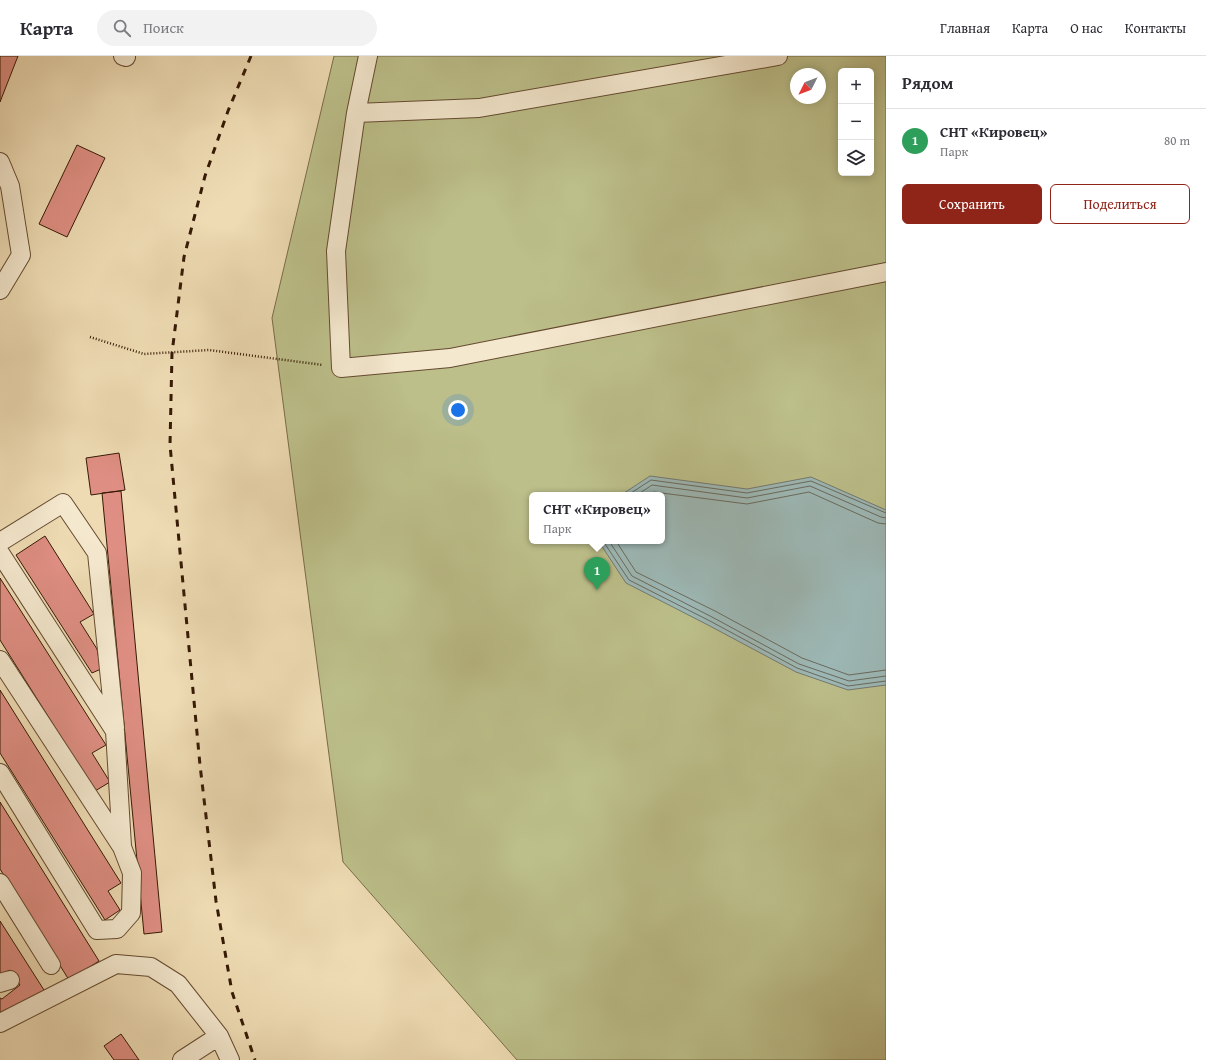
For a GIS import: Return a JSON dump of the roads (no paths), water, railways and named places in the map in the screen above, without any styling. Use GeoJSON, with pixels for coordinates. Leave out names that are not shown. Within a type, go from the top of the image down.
{"type":"FeatureCollection","features":[{"type":"Feature","properties":{"kind":"lane"},"geometry":{"type":"LineString","coordinates":[[368,56],[356,113],[336,251],[341,368],[450,358],[886,272]]}},
{"type":"Feature","properties":{"kind":"lane"},"geometry":{"type":"LineString","coordinates":[[356,113],[479,108],[778,56]]}},
{"type":"Feature","properties":{"kind":"lane"},"geometry":{"type":"LineString","coordinates":[[0,162],[10,186],[21,255],[0,290]]}},
{"type":"Feature","properties":{"kind":"lane"},"geometry":{"type":"LineString","coordinates":[[0,542],[63,503],[97,553],[115,731],[122,847]]}},
{"type":"Feature","properties":{"kind":"lane"},"geometry":{"type":"LineString","coordinates":[[0,553],[115,731]]}},
{"type":"Feature","properties":{"kind":"lane"},"geometry":{"type":"LineString","coordinates":[[0,660],[122,847],[132,873],[132,913],[118,929],[97,930],[0,773]]}},
{"type":"Feature","properties":{"kind":"lane"},"geometry":{"type":"LineString","coordinates":[[0,883],[50,965]]}},
{"type":"Feature","properties":{"kind":"lane"},"geometry":{"type":"LineString","coordinates":[[0,1023],[116,964],[151,967],[178,984],[219,1036],[230,1060]]}},
{"type":"Feature","properties":{"kind":"lane"},"geometry":{"type":"LineString","coordinates":[[182,1060],[219,1036]]}},
{"type":"Feature","properties":{"kind":"water"},"geometry":{"type":"Polygon","coordinates":[[[650,476],[747,489],[811,477],[886,510],[886,685],[848,690],[796,672],[626,583],[600,544],[665,544],[665,492],[626,492],[650,476]]]}},
{"type":"Feature","properties":{"kind":"railway"},"geometry":{"type":"LineString","coordinates":[[251,56],[228,111],[205,176],[184,257],[172,353],[170,445],[200,765],[216,901],[232,992],[255,1060]]}},
{"type":"Feature","properties":{"kind":"place","name":"СНТ «Кировец»"},"geometry":{"type":"Point","coordinates":[597,590]}}]}
